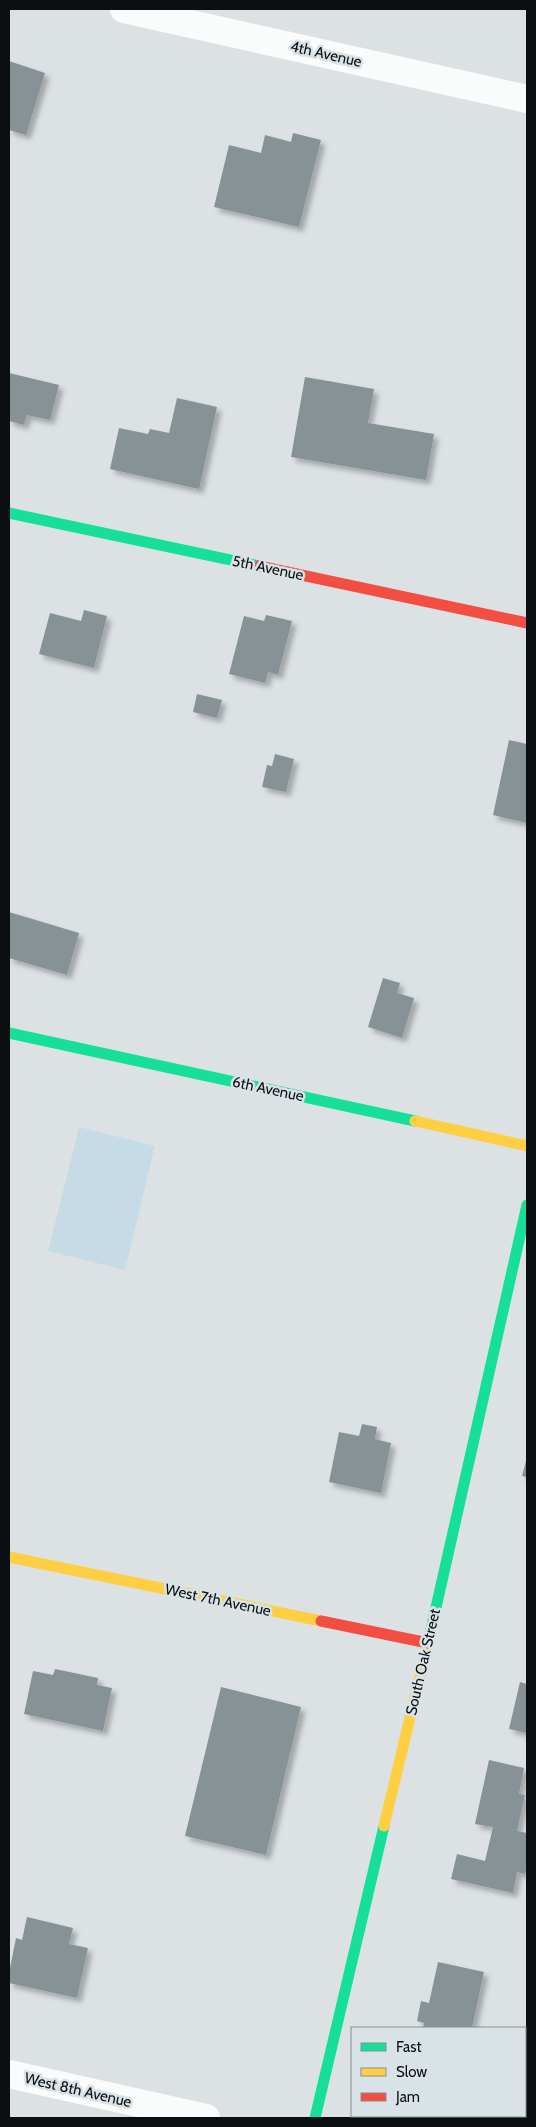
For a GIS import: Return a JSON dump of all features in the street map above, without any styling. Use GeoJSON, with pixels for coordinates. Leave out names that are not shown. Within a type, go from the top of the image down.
{"type":"FeatureCollection","features":[{"type":"Feature","properties":{"kind":"street","name":"4th Avenue"},"geometry":{"type":"LineString","coordinates":[[124,9],[527,99]]}},
{"type":"Feature","properties":{"kind":"street","name":"5th Avenue"},"geometry":{"type":"LineString","coordinates":[[9,513],[527,624]]}},
{"type":"Feature","properties":{"kind":"street","name":"6th Avenue"},"geometry":{"type":"LineString","coordinates":[[9,1033],[527,1146]]}},
{"type":"Feature","properties":{"kind":"street","name":"South Oak Street"},"geometry":{"type":"LineString","coordinates":[[315,2118],[428,1643],[527,1205]]}},
{"type":"Feature","properties":{"kind":"street","name":"West 7th Avenue"},"geometry":{"type":"LineString","coordinates":[[9,1557],[428,1643]]}},
{"type":"Feature","properties":{"kind":"street","name":"West 8th Avenue"},"geometry":{"type":"LineString","coordinates":[[9,2074],[206,2118]]}},
{"type":"Feature","properties":{"kind":"shaded area"},"geometry":{"type":"Polygon","coordinates":[[[79,1127],[155,1146],[125,1270],[48,1251],[79,1127]]]}},
{"type":"Feature","properties":{"kind":"building"},"geometry":{"type":"Polygon","coordinates":[[[9,61],[45,73],[26,135],[9,130],[9,61]]]}},
{"type":"Feature","properties":{"kind":"building"},"geometry":{"type":"Polygon","coordinates":[[[293,133],[321,140],[299,227],[214,207],[229,145],[261,153],[265,135],[291,142],[293,133]]]}},
{"type":"Feature","properties":{"kind":"building"},"geometry":{"type":"Polygon","coordinates":[[[9,373],[59,385],[50,420],[27,415],[24,425],[9,421],[9,373]]]}},
{"type":"Feature","properties":{"kind":"building"},"geometry":{"type":"Polygon","coordinates":[[[305,377],[374,389],[368,423],[434,434],[426,480],[291,457],[305,377]]]}},
{"type":"Feature","properties":{"kind":"building"},"geometry":{"type":"Polygon","coordinates":[[[177,398],[217,407],[199,489],[110,469],[119,428],[148,434],[150,429],[169,433],[177,398]]]}},
{"type":"Feature","properties":{"kind":"building"},"geometry":{"type":"Polygon","coordinates":[[[84,610],[107,616],[94,668],[39,654],[50,613],[81,621],[84,610]]]}},
{"type":"Feature","properties":{"kind":"building"},"geometry":{"type":"Polygon","coordinates":[[[266,615],[292,621],[278,675],[268,672],[265,683],[229,674],[244,616],[264,621],[266,615]]]}},
{"type":"Feature","properties":{"kind":"building"},"geometry":{"type":"Polygon","coordinates":[[[197,694],[222,700],[217,718],[193,712],[197,694]]]}},
{"type":"Feature","properties":{"kind":"building"},"geometry":{"type":"Polygon","coordinates":[[[509,740],[527,744],[527,823],[493,815],[509,740]]]}},
{"type":"Feature","properties":{"kind":"building"},"geometry":{"type":"Polygon","coordinates":[[[275,754],[294,759],[286,792],[262,787],[267,765],[272,766],[275,754]]]}},
{"type":"Feature","properties":{"kind":"building"},"geometry":{"type":"Polygon","coordinates":[[[9,912],[79,933],[67,975],[9,958],[9,912]]]}},
{"type":"Feature","properties":{"kind":"building"},"geometry":{"type":"Polygon","coordinates":[[[383,978],[400,983],[397,993],[414,998],[402,1038],[368,1027],[383,978]]]}},
{"type":"Feature","properties":{"kind":"building"},"geometry":{"type":"Polygon","coordinates":[[[362,1424],[377,1427],[375,1439],[391,1443],[381,1493],[329,1482],[339,1432],[359,1436],[362,1424]]]}},
{"type":"Feature","properties":{"kind":"building"},"geometry":{"type":"Polygon","coordinates":[[[527,1457],[527,1477],[522,1476],[527,1457]]]}},
{"type":"Feature","properties":{"kind":"building"},"geometry":{"type":"Polygon","coordinates":[[[55,1669],[98,1678],[97,1685],[112,1688],[103,1731],[24,1714],[33,1671],[53,1675],[55,1669]]]}},
{"type":"Feature","properties":{"kind":"building"},"geometry":{"type":"Polygon","coordinates":[[[520,1682],[527,1684],[527,1733],[509,1729],[520,1682]]]}},
{"type":"Feature","properties":{"kind":"building"},"geometry":{"type":"Polygon","coordinates":[[[221,1687],[301,1707],[266,1855],[185,1836],[221,1687]]]}},
{"type":"Feature","properties":{"kind":"building"},"geometry":{"type":"Polygon","coordinates":[[[489,1760],[524,1768],[519,1794],[525,1795],[517,1831],[527,1833],[527,1865],[525,1874],[517,1872],[513,1893],[451,1879],[457,1854],[485,1861],[493,1827],[475,1824],[489,1760]]]}},
{"type":"Feature","properties":{"kind":"building"},"geometry":{"type":"Polygon","coordinates":[[[27,1917],[73,1928],[69,1944],[88,1948],[77,1998],[9,1983],[9,1973],[16,1938],[22,1940],[27,1917]]]}},
{"type":"Feature","properties":{"kind":"building"},"geometry":{"type":"Polygon","coordinates":[[[438,1962],[484,1972],[472,2027],[423,2027],[424,2023],[417,2021],[421,2001],[429,2003],[438,1962]]]}},
{"type":"Feature","properties":{"kind":"building"},"geometry":{"type":"Polygon","coordinates":[[[526,2036],[527,2037],[526,2054],[526,2036]]]}},
{"type":"Feature","properties":{"kind":"traffic: fast"},"geometry":{"type":"LineString","coordinates":[[9,513],[259,566]]}},
{"type":"Feature","properties":{"kind":"traffic: fast"},"geometry":{"type":"LineString","coordinates":[[9,1033],[415,1121]]}},
{"type":"Feature","properties":{"kind":"traffic: fast"},"geometry":{"type":"LineString","coordinates":[[430,1634],[527,1205]]}},
{"type":"Feature","properties":{"kind":"traffic: fast"},"geometry":{"type":"LineString","coordinates":[[315,2118],[384,1826]]}},
{"type":"Feature","properties":{"kind":"traffic: slow"},"geometry":{"type":"LineString","coordinates":[[415,1121],[527,1146]]}},
{"type":"Feature","properties":{"kind":"traffic: slow"},"geometry":{"type":"LineString","coordinates":[[9,1557],[321,1621]]}},
{"type":"Feature","properties":{"kind":"traffic: slow"},"geometry":{"type":"LineString","coordinates":[[384,1826],[430,1634]]}},
{"type":"Feature","properties":{"kind":"traffic: jam"},"geometry":{"type":"LineString","coordinates":[[259,566],[527,623]]}},
{"type":"Feature","properties":{"kind":"traffic: jam"},"geometry":{"type":"LineString","coordinates":[[321,1621],[428,1643]]}}]}
